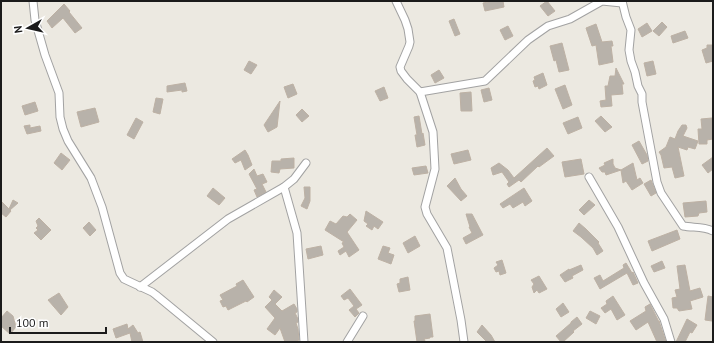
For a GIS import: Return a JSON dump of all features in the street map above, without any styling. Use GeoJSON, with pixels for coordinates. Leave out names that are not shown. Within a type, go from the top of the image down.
{"type":"FeatureCollection","features":[{"type":"Feature","properties":{"kind":"street"},"geometry":{"type":"LineString","coordinates":[[33,1],[35,20],[45,56],[59,93],[60,117],[63,129],[68,141],[91,178],[102,207],[120,274],[124,280],[152,292],[213,342]]}},
{"type":"Feature","properties":{"kind":"street"},"geometry":{"type":"LineString","coordinates":[[396,1],[405,20],[410,42],[400,67],[401,71],[420,92],[433,132],[435,169],[425,207],[427,214],[447,248],[464,342]]}},
{"type":"Feature","properties":{"kind":"street"},"geometry":{"type":"LineString","coordinates":[[420,92],[485,81],[528,40],[548,26],[570,19],[602,1],[622,2],[631,30],[629,50],[631,61],[638,86],[642,94],[642,102],[657,182],[661,193],[683,226],[702,227],[713,231]]}},
{"type":"Feature","properties":{"kind":"street"},"geometry":{"type":"LineString","coordinates":[[140,287],[228,219],[284,187],[294,178],[306,163]]}},
{"type":"Feature","properties":{"kind":"street"},"geometry":{"type":"LineString","coordinates":[[589,177],[618,226],[644,284],[664,319],[671,342]]}},
{"type":"Feature","properties":{"kind":"street"},"geometry":{"type":"LineString","coordinates":[[284,187],[297,234],[304,342]]}},
{"type":"Feature","properties":{"kind":"street"},"geometry":{"type":"LineString","coordinates":[[347,342],[363,316]]}},
{"type":"Feature","properties":{"kind":"building"},"geometry":{"type":"Polygon","coordinates":[[[503,1],[504,7],[485,11],[483,3],[503,1]]]}},
{"type":"Feature","properties":{"kind":"building"},"geometry":{"type":"Polygon","coordinates":[[[547,1],[555,11],[548,16],[540,6],[547,1]]]}},
{"type":"Feature","properties":{"kind":"building"},"geometry":{"type":"Polygon","coordinates":[[[64,4],[82,28],[75,33],[63,18],[52,28],[47,21],[64,4]]]}},
{"type":"Feature","properties":{"kind":"building"},"geometry":{"type":"Polygon","coordinates":[[[454,19],[460,34],[455,36],[449,21],[454,19]]]}},
{"type":"Feature","properties":{"kind":"building"},"geometry":{"type":"Polygon","coordinates":[[[662,22],[667,27],[659,36],[653,31],[662,22]]]}},
{"type":"Feature","properties":{"kind":"building"},"geometry":{"type":"Polygon","coordinates":[[[647,23],[652,31],[642,37],[638,29],[647,23]]]}},
{"type":"Feature","properties":{"kind":"building"},"geometry":{"type":"Polygon","coordinates":[[[596,24],[602,42],[612,41],[613,46],[611,46],[613,62],[599,65],[596,45],[592,46],[586,28],[596,24]]]}},
{"type":"Feature","properties":{"kind":"building"},"geometry":{"type":"Polygon","coordinates":[[[508,26],[513,36],[505,40],[500,30],[508,26]]]}},
{"type":"Feature","properties":{"kind":"building"},"geometry":{"type":"Polygon","coordinates":[[[685,31],[688,38],[673,43],[671,36],[685,31]]]}},
{"type":"Feature","properties":{"kind":"building"},"geometry":{"type":"Polygon","coordinates":[[[562,43],[569,70],[559,72],[550,46],[562,43]]]}},
{"type":"Feature","properties":{"kind":"building"},"geometry":{"type":"Polygon","coordinates":[[[707,45],[713,45],[713,61],[706,63],[702,50],[707,48],[707,45]]]}},
{"type":"Feature","properties":{"kind":"building"},"geometry":{"type":"Polygon","coordinates":[[[249,61],[257,65],[251,74],[244,70],[249,61]]]}},
{"type":"Feature","properties":{"kind":"building"},"geometry":{"type":"Polygon","coordinates":[[[653,61],[656,74],[647,76],[644,63],[653,61]]]}},
{"type":"Feature","properties":{"kind":"building"},"geometry":{"type":"Polygon","coordinates":[[[616,68],[624,84],[622,84],[623,94],[611,95],[612,106],[601,107],[600,101],[606,100],[605,86],[608,86],[610,76],[615,76],[616,68]]]}},
{"type":"Feature","properties":{"kind":"building"},"geometry":{"type":"Polygon","coordinates":[[[439,70],[444,78],[435,83],[431,75],[439,70]]]}},
{"type":"Feature","properties":{"kind":"building"},"geometry":{"type":"Polygon","coordinates":[[[543,73],[547,85],[539,89],[538,86],[535,87],[533,81],[535,80],[534,77],[543,73]]]}},
{"type":"Feature","properties":{"kind":"building"},"geometry":{"type":"Polygon","coordinates":[[[185,83],[187,91],[182,92],[182,90],[167,92],[167,86],[185,83]]]}},
{"type":"Feature","properties":{"kind":"building"},"geometry":{"type":"Polygon","coordinates":[[[293,84],[297,94],[288,98],[284,87],[293,84]]]}},
{"type":"Feature","properties":{"kind":"building"},"geometry":{"type":"Polygon","coordinates":[[[565,85],[572,105],[563,109],[555,89],[565,85]]]}},
{"type":"Feature","properties":{"kind":"building"},"geometry":{"type":"Polygon","coordinates":[[[384,87],[388,98],[380,101],[375,91],[384,87]]]}},
{"type":"Feature","properties":{"kind":"building"},"geometry":{"type":"Polygon","coordinates":[[[489,88],[492,100],[484,102],[481,90],[489,88]]]}},
{"type":"Feature","properties":{"kind":"building"},"geometry":{"type":"Polygon","coordinates":[[[471,92],[472,111],[461,111],[460,93],[471,92]]]}},
{"type":"Feature","properties":{"kind":"building"},"geometry":{"type":"Polygon","coordinates":[[[156,98],[163,99],[160,114],[153,112],[156,98]]]}},
{"type":"Feature","properties":{"kind":"building"},"geometry":{"type":"Polygon","coordinates":[[[280,101],[277,127],[268,132],[264,125],[280,101]]]}},
{"type":"Feature","properties":{"kind":"building"},"geometry":{"type":"Polygon","coordinates":[[[35,102],[38,111],[25,115],[22,106],[35,102]]]}},
{"type":"Feature","properties":{"kind":"building"},"geometry":{"type":"Polygon","coordinates":[[[95,108],[99,122],[81,127],[77,112],[95,108]]]}},
{"type":"Feature","properties":{"kind":"building"},"geometry":{"type":"Polygon","coordinates":[[[302,109],[309,116],[302,122],[296,115],[302,109]]]}},
{"type":"Feature","properties":{"kind":"building"},"geometry":{"type":"Polygon","coordinates":[[[419,116],[425,145],[417,147],[414,117],[419,116]]]}},
{"type":"Feature","properties":{"kind":"building"},"geometry":{"type":"Polygon","coordinates":[[[601,116],[612,127],[605,132],[595,121],[601,116]]]}},
{"type":"Feature","properties":{"kind":"building"},"geometry":{"type":"Polygon","coordinates":[[[578,117],[582,128],[568,134],[563,123],[578,117]]]}},
{"type":"Feature","properties":{"kind":"building"},"geometry":{"type":"Polygon","coordinates":[[[136,118],[143,122],[134,139],[127,135],[136,118]]]}},
{"type":"Feature","properties":{"kind":"building"},"geometry":{"type":"Polygon","coordinates":[[[712,118],[713,139],[707,140],[707,144],[699,144],[698,129],[702,129],[701,119],[712,118]]]}},
{"type":"Feature","properties":{"kind":"building"},"geometry":{"type":"Polygon","coordinates":[[[30,125],[30,128],[40,126],[41,131],[27,134],[24,126],[30,125]]]}},
{"type":"Feature","properties":{"kind":"building"},"geometry":{"type":"Polygon","coordinates":[[[682,125],[686,125],[687,128],[683,136],[698,141],[695,149],[688,147],[687,150],[678,147],[684,176],[675,178],[672,167],[664,168],[659,152],[666,147],[670,137],[675,139],[682,125]]]}},
{"type":"Feature","properties":{"kind":"building"},"geometry":{"type":"Polygon","coordinates":[[[639,141],[647,155],[648,161],[642,164],[632,145],[639,141]]]}},
{"type":"Feature","properties":{"kind":"building"},"geometry":{"type":"Polygon","coordinates":[[[547,148],[554,156],[539,167],[538,166],[521,182],[519,180],[509,187],[507,184],[509,182],[502,172],[493,175],[491,168],[499,163],[508,170],[514,178],[547,148]]]}},
{"type":"Feature","properties":{"kind":"building"},"geometry":{"type":"Polygon","coordinates":[[[245,150],[252,165],[245,170],[241,160],[235,163],[232,159],[245,150]]]}},
{"type":"Feature","properties":{"kind":"building"},"geometry":{"type":"Polygon","coordinates":[[[468,150],[471,160],[454,164],[451,154],[468,150]]]}},
{"type":"Feature","properties":{"kind":"building"},"geometry":{"type":"Polygon","coordinates":[[[61,153],[70,160],[62,170],[54,163],[61,153]]]}},
{"type":"Feature","properties":{"kind":"building"},"geometry":{"type":"Polygon","coordinates":[[[713,157],[713,169],[708,173],[702,165],[713,157]]]}},
{"type":"Feature","properties":{"kind":"building"},"geometry":{"type":"Polygon","coordinates":[[[294,158],[294,168],[280,169],[279,173],[271,172],[272,161],[281,161],[281,159],[294,158]]]}},
{"type":"Feature","properties":{"kind":"building"},"geometry":{"type":"Polygon","coordinates":[[[581,159],[584,174],[565,177],[562,162],[581,159]]]}},
{"type":"Feature","properties":{"kind":"building"},"geometry":{"type":"Polygon","coordinates":[[[613,159],[615,168],[621,170],[606,175],[605,172],[602,172],[599,168],[605,165],[604,163],[613,159]]]}},
{"type":"Feature","properties":{"kind":"building"},"geometry":{"type":"Polygon","coordinates":[[[633,163],[637,180],[640,178],[643,183],[632,190],[626,181],[623,183],[621,170],[633,163]]]}},
{"type":"Feature","properties":{"kind":"building"},"geometry":{"type":"Polygon","coordinates":[[[426,166],[428,173],[414,175],[412,168],[426,166]]]}},
{"type":"Feature","properties":{"kind":"building"},"geometry":{"type":"Polygon","coordinates":[[[254,169],[257,176],[263,174],[267,182],[262,184],[266,192],[257,197],[254,190],[257,189],[249,174],[254,169]]]}},
{"type":"Feature","properties":{"kind":"building"},"geometry":{"type":"Polygon","coordinates":[[[455,178],[467,196],[461,201],[447,186],[455,178]]]}},
{"type":"Feature","properties":{"kind":"building"},"geometry":{"type":"Polygon","coordinates":[[[651,180],[656,193],[651,196],[644,184],[651,180]]]}},
{"type":"Feature","properties":{"kind":"building"},"geometry":{"type":"Polygon","coordinates":[[[304,187],[310,187],[310,201],[307,209],[301,206],[305,198],[304,187]]]}},
{"type":"Feature","properties":{"kind":"building"},"geometry":{"type":"Polygon","coordinates":[[[213,188],[225,198],[219,205],[207,196],[213,188]]]}},
{"type":"Feature","properties":{"kind":"building"},"geometry":{"type":"Polygon","coordinates":[[[524,188],[532,201],[525,206],[523,202],[513,208],[510,204],[503,208],[500,204],[524,188]]]}},
{"type":"Feature","properties":{"kind":"building"},"geometry":{"type":"Polygon","coordinates":[[[13,200],[18,203],[10,210],[11,211],[6,217],[1,213],[1,201],[9,209],[13,200]]]}},
{"type":"Feature","properties":{"kind":"building"},"geometry":{"type":"Polygon","coordinates":[[[589,200],[595,205],[584,215],[579,210],[589,200]]]}},
{"type":"Feature","properties":{"kind":"building"},"geometry":{"type":"Polygon","coordinates":[[[706,201],[707,212],[699,213],[698,216],[685,217],[683,203],[706,201]]]}},
{"type":"Feature","properties":{"kind":"building"},"geometry":{"type":"Polygon","coordinates":[[[366,211],[383,222],[378,229],[374,226],[372,230],[366,226],[368,224],[364,221],[366,211]]]}},
{"type":"Feature","properties":{"kind":"building"},"geometry":{"type":"Polygon","coordinates":[[[350,214],[357,220],[347,232],[359,250],[349,257],[346,251],[340,255],[338,251],[344,247],[342,243],[344,242],[325,230],[330,221],[336,224],[343,216],[347,217],[350,214]]]}},
{"type":"Feature","properties":{"kind":"building"},"geometry":{"type":"Polygon","coordinates":[[[466,214],[472,214],[483,235],[466,244],[463,238],[472,233],[466,214]]]}},
{"type":"Feature","properties":{"kind":"building"},"geometry":{"type":"Polygon","coordinates":[[[39,218],[51,230],[41,240],[34,233],[38,230],[36,228],[38,226],[36,221],[39,218]]]}},
{"type":"Feature","properties":{"kind":"building"},"geometry":{"type":"Polygon","coordinates":[[[89,222],[96,230],[90,236],[83,228],[89,222]]]}},
{"type":"Feature","properties":{"kind":"building"},"geometry":{"type":"Polygon","coordinates":[[[579,223],[599,242],[598,243],[603,251],[597,255],[593,248],[573,231],[579,223]]]}},
{"type":"Feature","properties":{"kind":"building"},"geometry":{"type":"Polygon","coordinates":[[[677,230],[680,239],[652,251],[648,241],[677,230]]]}},
{"type":"Feature","properties":{"kind":"building"},"geometry":{"type":"Polygon","coordinates":[[[415,236],[420,246],[408,253],[403,243],[415,236]]]}},
{"type":"Feature","properties":{"kind":"building"},"geometry":{"type":"Polygon","coordinates":[[[321,246],[323,255],[308,259],[306,249],[321,246]]]}},
{"type":"Feature","properties":{"kind":"building"},"geometry":{"type":"Polygon","coordinates":[[[383,246],[390,248],[388,253],[394,255],[391,264],[378,259],[383,246]]]}},
{"type":"Feature","properties":{"kind":"building"},"geometry":{"type":"Polygon","coordinates":[[[502,260],[506,273],[500,275],[499,271],[496,272],[494,268],[498,265],[496,262],[502,260]]]}},
{"type":"Feature","properties":{"kind":"building"},"geometry":{"type":"Polygon","coordinates":[[[662,261],[665,268],[654,272],[651,266],[662,261]]]}},
{"type":"Feature","properties":{"kind":"building"},"geometry":{"type":"Polygon","coordinates":[[[626,263],[632,273],[633,272],[638,283],[633,285],[627,273],[600,289],[594,278],[600,275],[603,281],[624,268],[623,265],[626,263]]]}},
{"type":"Feature","properties":{"kind":"building"},"geometry":{"type":"Polygon","coordinates":[[[581,265],[583,270],[565,282],[560,275],[569,269],[581,265]]]}},
{"type":"Feature","properties":{"kind":"building"},"geometry":{"type":"Polygon","coordinates":[[[685,265],[690,291],[700,288],[703,297],[690,301],[692,309],[679,311],[677,308],[673,308],[672,298],[677,297],[675,290],[680,289],[677,266],[685,265]]]}},
{"type":"Feature","properties":{"kind":"building"},"geometry":{"type":"Polygon","coordinates":[[[539,276],[547,289],[539,293],[537,290],[534,293],[532,287],[534,284],[531,280],[539,276]]]}},
{"type":"Feature","properties":{"kind":"building"},"geometry":{"type":"Polygon","coordinates":[[[408,277],[410,290],[399,292],[397,284],[400,283],[400,279],[408,277]]]}},
{"type":"Feature","properties":{"kind":"building"},"geometry":{"type":"Polygon","coordinates":[[[243,280],[254,297],[247,302],[246,301],[228,310],[226,306],[223,307],[220,301],[223,300],[220,295],[237,286],[236,284],[243,280]]]}},
{"type":"Feature","properties":{"kind":"building"},"geometry":{"type":"Polygon","coordinates":[[[350,289],[362,305],[356,309],[359,313],[355,317],[349,310],[354,306],[348,298],[344,300],[341,296],[350,289]]]}},
{"type":"Feature","properties":{"kind":"building"},"geometry":{"type":"Polygon","coordinates":[[[274,290],[282,297],[275,304],[282,311],[294,304],[297,309],[297,312],[295,313],[298,319],[298,322],[296,323],[299,340],[294,342],[285,342],[280,328],[275,335],[267,329],[275,318],[265,307],[272,300],[269,297],[274,290]]]}},
{"type":"Feature","properties":{"kind":"building"},"geometry":{"type":"Polygon","coordinates":[[[59,293],[68,307],[61,315],[48,300],[59,293]]]}},
{"type":"Feature","properties":{"kind":"building"},"geometry":{"type":"Polygon","coordinates":[[[613,296],[625,315],[617,320],[611,309],[605,313],[601,308],[607,304],[606,301],[613,296]]]}},
{"type":"Feature","properties":{"kind":"building"},"geometry":{"type":"Polygon","coordinates":[[[708,296],[713,297],[712,321],[705,320],[708,296]]]}},
{"type":"Feature","properties":{"kind":"building"},"geometry":{"type":"Polygon","coordinates":[[[563,303],[569,312],[561,317],[556,309],[563,303]]]}},
{"type":"Feature","properties":{"kind":"building"},"geometry":{"type":"Polygon","coordinates":[[[650,304],[659,321],[666,342],[657,342],[648,322],[636,330],[630,321],[646,311],[645,307],[650,304]]]}},
{"type":"Feature","properties":{"kind":"building"},"geometry":{"type":"Polygon","coordinates":[[[7,311],[13,316],[16,327],[10,334],[1,326],[1,318],[7,311]]]}},
{"type":"Feature","properties":{"kind":"building"},"geometry":{"type":"Polygon","coordinates":[[[590,311],[600,316],[596,324],[586,318],[590,311]]]}},
{"type":"Feature","properties":{"kind":"building"},"geometry":{"type":"Polygon","coordinates":[[[430,314],[433,337],[424,339],[425,341],[417,342],[414,321],[415,316],[430,314]]]}},
{"type":"Feature","properties":{"kind":"building"},"geometry":{"type":"Polygon","coordinates":[[[577,317],[582,324],[563,342],[561,342],[556,336],[577,317]]]}},
{"type":"Feature","properties":{"kind":"building"},"geometry":{"type":"Polygon","coordinates":[[[687,319],[697,325],[692,333],[690,332],[685,342],[676,342],[687,319]]]}},
{"type":"Feature","properties":{"kind":"building"},"geometry":{"type":"Polygon","coordinates":[[[127,324],[128,329],[133,325],[138,333],[140,332],[143,342],[132,342],[130,333],[116,338],[113,329],[127,324]]]}},
{"type":"Feature","properties":{"kind":"building"},"geometry":{"type":"Polygon","coordinates":[[[482,325],[495,342],[487,342],[477,332],[482,325]]]}}]}
